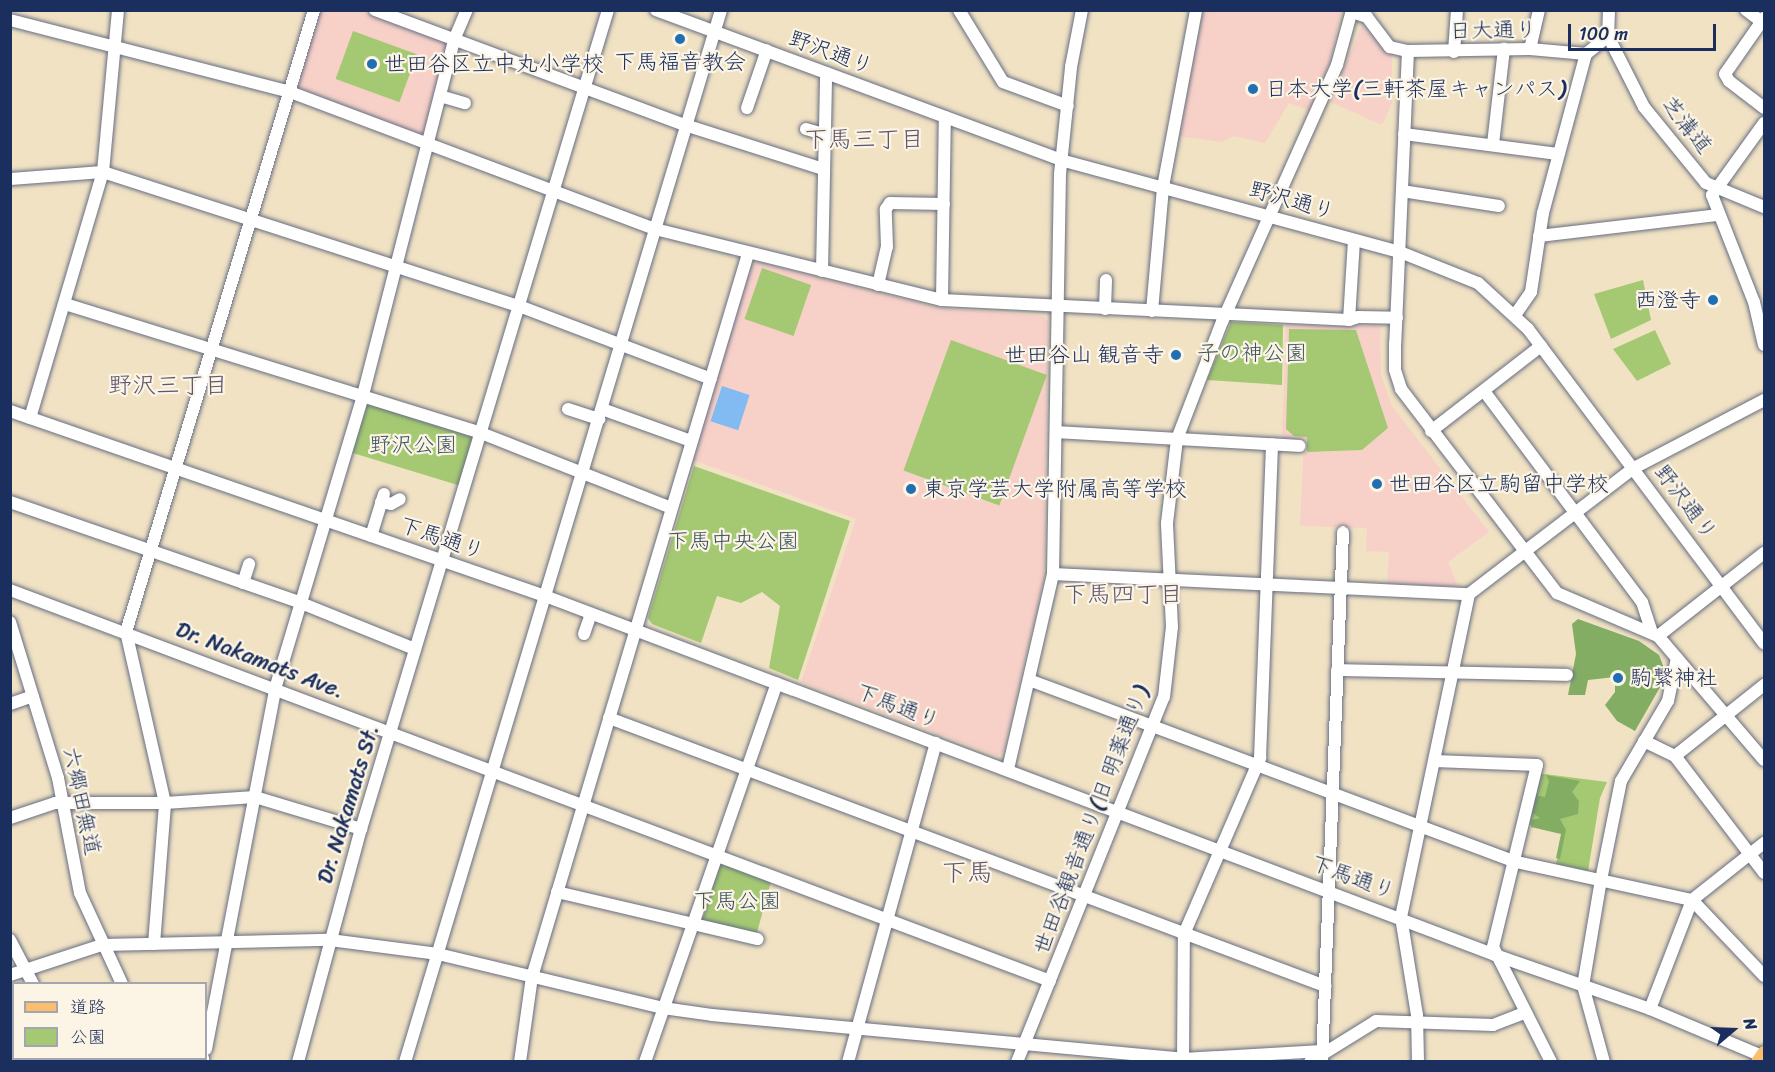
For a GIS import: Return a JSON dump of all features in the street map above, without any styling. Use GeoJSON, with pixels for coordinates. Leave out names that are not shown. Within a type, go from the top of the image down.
{"type":"FeatureCollection","features":[{"type":"Feature","properties":{"kind":"street"},"geometry":{"type":"LineString","coordinates":[[30,418],[103,172],[118,10]]}},
{"type":"Feature","properties":{"kind":"street"},"geometry":{"type":"LineString","coordinates":[[154,944],[165,804],[126,632],[314,10]]}},
{"type":"Feature","properties":{"kind":"street"},"geometry":{"type":"LineString","coordinates":[[375,10],[685,125],[823,169]]}},
{"type":"Feature","properties":{"kind":"street"},"geometry":{"type":"LineString","coordinates":[[207,1044],[275,689],[363,395],[454,40],[467,10]]}},
{"type":"Feature","properties":{"kind":"street","name":"Dr. Nakamats St."},"geometry":{"type":"LineString","coordinates":[[298,1062],[361,830],[444,561],[608,10]]}},
{"type":"Feature","properties":{"kind":"street","name":"野沢通り"},"geometry":{"type":"LineString","coordinates":[[656,10],[1061,160],[1400,252],[1478,283],[1515,315],[1541,346],[1764,643]]}},
{"type":"Feature","properties":{"kind":"street"},"geometry":{"type":"LineString","coordinates":[[405,1062],[721,10]]}},
{"type":"Feature","properties":{"kind":"street"},"geometry":{"type":"LineString","coordinates":[[959,10],[1003,82],[1068,106]]}},
{"type":"Feature","properties":{"kind":"street"},"geometry":{"type":"LineString","coordinates":[[1008,769],[1053,574],[1061,160],[1082,10]]}},
{"type":"Feature","properties":{"kind":"street"},"geometry":{"type":"LineString","coordinates":[[1152,311],[1163,187],[1196,10]]}},
{"type":"Feature","properties":{"kind":"street"},"geometry":{"type":"LineString","coordinates":[[1454,52],[1457,10]]}},
{"type":"Feature","properties":{"kind":"street"},"geometry":{"type":"LineString","coordinates":[[1530,49],[1539,10]]}},
{"type":"Feature","properties":{"kind":"street"},"geometry":{"type":"LineString","coordinates":[[1515,315],[1531,292],[1539,236],[1558,154],[1586,54],[1608,36],[1609,10]]}},
{"type":"Feature","properties":{"kind":"street"},"geometry":{"type":"LineString","coordinates":[[1746,10],[1763,20],[1725,74],[1726,79],[1764,108]]}},
{"type":"Feature","properties":{"kind":"street","name":"日大通り"},"geometry":{"type":"LineString","coordinates":[[1352,11],[1367,17],[1390,47],[1408,51],[1530,49],[1586,54]]}},
{"type":"Feature","properties":{"kind":"street","name":"世田谷観音通り(旧 明薬通り)"},"geometry":{"type":"LineString","coordinates":[[1017,1062],[1155,727],[1170,664],[1168,503],[1177,439],[1226,314],[1337,65],[1352,11]]}},
{"type":"Feature","properties":{"kind":"street"},"geometry":{"type":"LineString","coordinates":[[10,20],[290,92],[655,229],[748,254],[942,300],[1349,320],[1358,316],[1397,318]]}},
{"type":"Feature","properties":{"kind":"street","name":"芝溝道"},"geometry":{"type":"LineString","coordinates":[[1608,36],[1644,107],[1706,183],[1764,207]]}},
{"type":"Feature","properties":{"kind":"street"},"geometry":{"type":"LineString","coordinates":[[1493,144],[1504,49]]}},
{"type":"Feature","properties":{"kind":"street"},"geometry":{"type":"LineString","coordinates":[[747,108],[767,50]]}},
{"type":"Feature","properties":{"kind":"street"},"geometry":{"type":"LineString","coordinates":[[1408,51],[1397,318],[1397,381],[1431,431],[1557,593],[1655,634]]}},
{"type":"Feature","properties":{"kind":"street"},"geometry":{"type":"LineString","coordinates":[[822,271],[826,73]]}},
{"type":"Feature","properties":{"kind":"street"},"geometry":{"type":"LineString","coordinates":[[440,96],[465,103]]}},
{"type":"Feature","properties":{"kind":"street"},"geometry":{"type":"LineString","coordinates":[[942,300],[945,117]]}},
{"type":"Feature","properties":{"kind":"street"},"geometry":{"type":"LineString","coordinates":[[1764,123],[1712,195],[1754,302],[1764,345]]}},
{"type":"Feature","properties":{"kind":"street"},"geometry":{"type":"LineString","coordinates":[[806,129],[824,134]]}},
{"type":"Feature","properties":{"kind":"street"},"geometry":{"type":"LineString","coordinates":[[1404,134],[1558,154]]}},
{"type":"Feature","properties":{"kind":"street"},"geometry":{"type":"LineString","coordinates":[[10,179],[103,172],[519,306],[711,379]]}},
{"type":"Feature","properties":{"kind":"street"},"geometry":{"type":"LineString","coordinates":[[1402,191],[1499,206]]}},
{"type":"Feature","properties":{"kind":"street"},"geometry":{"type":"LineString","coordinates":[[879,285],[886,247],[886,209],[890,203],[944,204]]}},
{"type":"Feature","properties":{"kind":"street"},"geometry":{"type":"LineString","coordinates":[[1539,236],[1719,215]]}},
{"type":"Feature","properties":{"kind":"street"},"geometry":{"type":"LineString","coordinates":[[1349,320],[1354,240]]}},
{"type":"Feature","properties":{"kind":"street"},"geometry":{"type":"LineString","coordinates":[[520,1062],[532,977],[748,254]]}},
{"type":"Feature","properties":{"kind":"street"},"geometry":{"type":"LineString","coordinates":[[1105,309],[1106,280]]}},
{"type":"Feature","properties":{"kind":"street"},"geometry":{"type":"LineString","coordinates":[[65,304],[481,433],[583,471],[671,508]]}},
{"type":"Feature","properties":{"kind":"street"},"geometry":{"type":"LineString","coordinates":[[1431,431],[1541,346]]}},
{"type":"Feature","properties":{"kind":"street"},"geometry":{"type":"LineString","coordinates":[[1484,391],[1642,602],[1655,634],[1728,712],[1764,760]]}},
{"type":"Feature","properties":{"kind":"street"},"geometry":{"type":"LineString","coordinates":[[1053,574],[1469,594],[1634,468],[1764,400]]}},
{"type":"Feature","properties":{"kind":"street"},"geometry":{"type":"LineString","coordinates":[[568,409],[600,414],[691,441]]}},
{"type":"Feature","properties":{"kind":"street","name":"下馬通り"},"geometry":{"type":"LineString","coordinates":[[10,411],[545,596],[1120,811],[1221,852],[1401,917],[1495,955],[1650,1009],[1762,1057]]}},
{"type":"Feature","properties":{"kind":"street"},"geometry":{"type":"LineString","coordinates":[[1057,432],[1300,446]]}},
{"type":"Feature","properties":{"kind":"street"},"geometry":{"type":"LineString","coordinates":[[1183,1060],[1184,934],[1258,766],[1272,444]]}},
{"type":"Feature","properties":{"kind":"street"},"geometry":{"type":"LineString","coordinates":[[371,536],[382,498],[391,504],[400,499]]}},
{"type":"Feature","properties":{"kind":"street"},"geometry":{"type":"LineString","coordinates":[[10,502],[301,603],[415,649]]}},
{"type":"Feature","properties":{"kind":"street"},"geometry":{"type":"LineString","coordinates":[[1322,1056],[1342,532]]}},
{"type":"Feature","properties":{"kind":"street"},"geometry":{"type":"LineString","coordinates":[[1655,634],[1764,553]]}},
{"type":"Feature","properties":{"kind":"street"},"geometry":{"type":"LineString","coordinates":[[243,583],[249,564]]}},
{"type":"Feature","properties":{"kind":"street","name":"Dr. Nakamats Ave."},"geometry":{"type":"LineString","coordinates":[[10,590],[494,770],[1050,981]]}},
{"type":"Feature","properties":{"kind":"street"},"geometry":{"type":"LineString","coordinates":[[1418,1062],[1418,1024],[1401,917],[1469,594]]}},
{"type":"Feature","properties":{"kind":"street"},"geometry":{"type":"LineString","coordinates":[[584,634],[591,614]]}},
{"type":"Feature","properties":{"kind":"street","name":"六郷田無道"},"geometry":{"type":"LineString","coordinates":[[10,622],[63,803],[80,892],[102,945],[121,982]]}},
{"type":"Feature","properties":{"kind":"street"},"geometry":{"type":"LineString","coordinates":[[1605,1062],[1593,1031],[1583,986],[1601,880],[1619,787],[1672,692],[1677,658]]}},
{"type":"Feature","properties":{"kind":"street"},"geometry":{"type":"LineString","coordinates":[[1337,671],[1567,675]]}},
{"type":"Feature","properties":{"kind":"street"},"geometry":{"type":"LineString","coordinates":[[1029,680],[1516,862],[1692,900],[1764,976]]}},
{"type":"Feature","properties":{"kind":"street"},"geometry":{"type":"LineString","coordinates":[[645,1062],[777,683]]}},
{"type":"Feature","properties":{"kind":"street"},"geometry":{"type":"LineString","coordinates":[[1675,756],[1764,685]]}},
{"type":"Feature","properties":{"kind":"street"},"geometry":{"type":"LineString","coordinates":[[10,704],[33,696]]}},
{"type":"Feature","properties":{"kind":"street"},"geometry":{"type":"LineString","coordinates":[[609,718],[1325,987]]}},
{"type":"Feature","properties":{"kind":"street"},"geometry":{"type":"LineString","coordinates":[[1644,741],[1675,756],[1764,873]]}},
{"type":"Feature","properties":{"kind":"street"},"geometry":{"type":"LineString","coordinates":[[848,1062],[936,743]]}},
{"type":"Feature","properties":{"kind":"street"},"geometry":{"type":"LineString","coordinates":[[1435,761],[1538,765],[1495,955],[1551,1062]]}},
{"type":"Feature","properties":{"kind":"street"},"geometry":{"type":"LineString","coordinates":[[10,818],[63,803],[165,804],[255,797],[361,830]]}},
{"type":"Feature","properties":{"kind":"street"},"geometry":{"type":"LineString","coordinates":[[1650,1009],[1692,900],[1764,843]]}},
{"type":"Feature","properties":{"kind":"street"},"geometry":{"type":"LineString","coordinates":[[557,892],[758,939]]}},
{"type":"Feature","properties":{"kind":"street"},"geometry":{"type":"LineString","coordinates":[[10,940],[32,982]]}},
{"type":"Feature","properties":{"kind":"street"},"geometry":{"type":"LineString","coordinates":[[10,975],[102,945],[330,940],[438,954],[663,1008],[857,1030],[1024,1045],[1060,1055],[1183,1060],[1322,1056]]}},
{"type":"Feature","properties":{"kind":"street"},"geometry":{"type":"LineString","coordinates":[[1310,1062],[1376,1021],[1493,1025],[1524,1013]]}},
{"type":"Feature","properties":{"kind":"shaded area","name":"世田谷区立中丸小学校"},"geometry":{"type":"Polygon","coordinates":[[[319,11],[361,11],[444,40],[447,44],[423,134],[419,136],[298,88],[319,11]]]}},
{"type":"Feature","properties":{"kind":"shaded area","name":"日本大学(三軒茶屋キャンパス)"},"geometry":{"type":"Polygon","coordinates":[[[1201,11],[1341,11],[1331,58],[1311,111],[1289,103],[1265,143],[1234,136],[1222,142],[1178,136],[1201,11]]]}},
{"type":"Feature","properties":{"kind":"shaded area"},"geometry":{"type":"Polygon","coordinates":[[[1362,25],[1392,53],[1392,78],[1384,96],[1393,101],[1382,125],[1330,102],[1362,25]]]}},
{"type":"Feature","properties":{"kind":"shaded area","name":"東京学芸大学附属高等学校"},"geometry":{"type":"Polygon","coordinates":[[[759,262],[939,308],[1043,316],[1048,321],[1044,578],[1003,752],[997,756],[801,682],[856,519],[693,460],[750,265],[759,262]]]}},
{"type":"Feature","properties":{"kind":"shaded area","name":"世田谷区立駒留中学校"},"geometry":{"type":"Polygon","coordinates":[[[1286,325],[1380,326],[1381,375],[1392,406],[1489,532],[1448,562],[1458,586],[1387,584],[1389,552],[1366,551],[1367,528],[1300,526],[1304,442],[1282,440],[1286,325]]]}},
{"type":"Feature","properties":{"kind":"green space"},"geometry":{"type":"Polygon","coordinates":[[[353,31],[417,54],[399,102],[336,79],[353,31]]]}},
{"type":"Feature","properties":{"kind":"green space"},"geometry":{"type":"Polygon","coordinates":[[[762,268],[811,285],[794,336],[744,319],[762,268]]]}},
{"type":"Feature","properties":{"kind":"green space"},"geometry":{"type":"Polygon","coordinates":[[[1643,280],[1651,320],[1611,339],[1594,294],[1643,280]]]}},
{"type":"Feature","properties":{"kind":"green space","name":"子の神公園"},"geometry":{"type":"Polygon","coordinates":[[[1231,322],[1283,325],[1282,385],[1207,380],[1231,322]]]}},
{"type":"Feature","properties":{"kind":"green space"},"geometry":{"type":"Polygon","coordinates":[[[1289,329],[1356,330],[1388,428],[1362,450],[1307,452],[1307,437],[1294,436],[1286,429],[1289,329]]]}},
{"type":"Feature","properties":{"kind":"green space"},"geometry":{"type":"Polygon","coordinates":[[[1655,330],[1671,364],[1637,381],[1613,349],[1655,330]]]}},
{"type":"Feature","properties":{"kind":"green space"},"geometry":{"type":"Polygon","coordinates":[[[951,340],[1047,375],[999,506],[903,471],[951,340]]]}},
{"type":"Feature","properties":{"kind":"green space","name":"野沢公園"},"geometry":{"type":"Polygon","coordinates":[[[367,404],[475,437],[460,486],[352,453],[367,404]]]}},
{"type":"Feature","properties":{"kind":"green space","name":"下馬中央公園"},"geometry":{"type":"Polygon","coordinates":[[[694,466],[850,521],[798,680],[769,668],[780,606],[762,592],[741,603],[717,596],[701,643],[652,624],[648,618],[694,466]]]}},
{"type":"Feature","properties":{"kind":"green space","name":"駒繋神社"},"geometry":{"type":"Polygon","coordinates":[[[1578,619],[1639,641],[1659,655],[1664,668],[1663,682],[1635,731],[1617,721],[1605,705],[1615,692],[1615,677],[1588,680],[1585,695],[1568,695],[1576,654],[1572,624],[1578,619]]]}},
{"type":"Feature","properties":{"kind":"green space"},"geometry":{"type":"Polygon","coordinates":[[[1537,773],[1607,782],[1600,798],[1588,871],[1556,864],[1563,833],[1526,824],[1537,773]]]}},
{"type":"Feature","properties":{"kind":"green space"},"geometry":{"type":"Polygon","coordinates":[[[1546,775],[1580,781],[1572,792],[1579,801],[1578,814],[1560,819],[1566,830],[1560,859],[1556,858],[1561,834],[1531,827],[1532,820],[1540,818],[1531,812],[1535,795],[1545,797],[1549,781],[1546,775]]]}},
{"type":"Feature","properties":{"kind":"green space","name":"下馬公園"},"geometry":{"type":"Polygon","coordinates":[[[724,863],[772,878],[756,936],[701,924],[720,865],[724,863]]]}},
{"type":"Feature","properties":{"kind":"water"},"geometry":{"type":"Polygon","coordinates":[[[722,386],[750,395],[738,430],[711,421],[722,386]]]}},
{"type":"Feature","properties":{"kind":"place","name":"下馬福音教会"},"geometry":{"type":"Point","coordinates":[680,39]}},
{"type":"Feature","properties":{"kind":"place","name":"世田谷区立中丸小学校"},"geometry":{"type":"Point","coordinates":[372,64]}},
{"type":"Feature","properties":{"kind":"place","name":"日本大学(三軒茶屋キャンパス)"},"geometry":{"type":"Point","coordinates":[1253,89]}},
{"type":"Feature","properties":{"kind":"place","name":"西澄寺"},"geometry":{"type":"Point","coordinates":[1713,300]}},
{"type":"Feature","properties":{"kind":"place","name":"世田谷山 観音寺"},"geometry":{"type":"Point","coordinates":[1176,355]}},
{"type":"Feature","properties":{"kind":"place","name":"世田谷区立駒留中学校"},"geometry":{"type":"Point","coordinates":[1377,484]}},
{"type":"Feature","properties":{"kind":"place","name":"東京学芸大学附属高等学校"},"geometry":{"type":"Point","coordinates":[911,489]}},
{"type":"Feature","properties":{"kind":"place","name":"駒繋神社"},"geometry":{"type":"Point","coordinates":[1618,678]}},
{"type":"Feature","properties":{"kind":"district","name":"下馬三丁目"},"geometry":{"type":"Point","coordinates":[864,140]}},
{"type":"Feature","properties":{"kind":"district","name":"野沢三丁目"},"geometry":{"type":"Point","coordinates":[168,386]}},
{"type":"Feature","properties":{"kind":"district","name":"下馬四丁目"},"geometry":{"type":"Point","coordinates":[1123,595]}},
{"type":"Feature","properties":{"kind":"district","name":"下馬"},"geometry":{"type":"Point","coordinates":[967,873]}}]}
